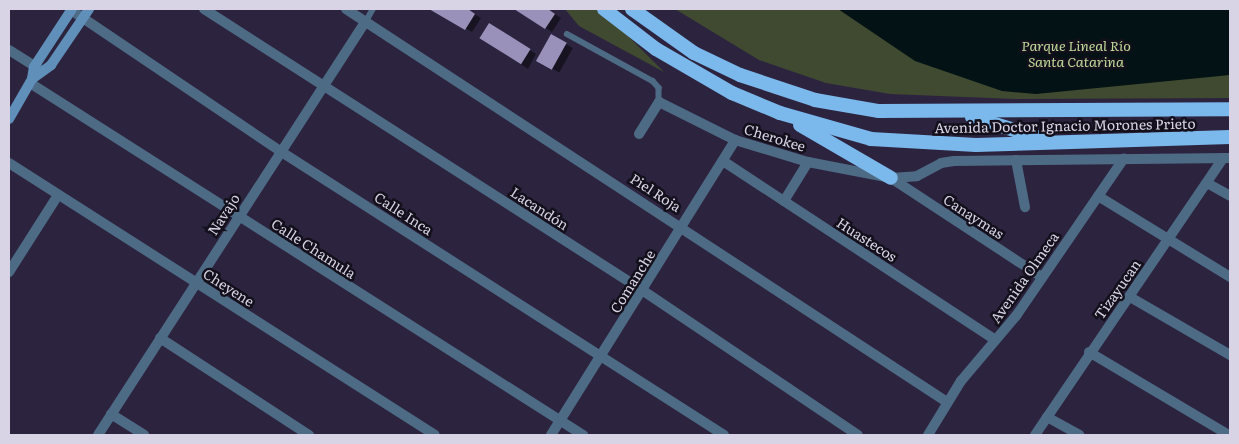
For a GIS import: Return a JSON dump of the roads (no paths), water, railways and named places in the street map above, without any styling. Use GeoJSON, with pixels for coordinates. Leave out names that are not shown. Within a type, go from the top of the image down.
{"type":"FeatureCollection","features":[{"type":"Feature","properties":{"kind":"highway","name":"Avenida Doctor Ignacio Morones Prieto"},"geometry":{"type":"LineString","coordinates":[[604,9],[656,49],[698,75],[780,113],[870,139],[976,145],[1230,137]]}},
{"type":"Feature","properties":{"kind":"highway","name":"Avenida Doctor Ignacio Morones Prieto"},"geometry":{"type":"LineString","coordinates":[[632,9],[694,53],[740,75],[815,100],[879,111],[959,113],[1230,109]]}},
{"type":"Feature","properties":{"kind":"highway"},"geometry":{"type":"LineString","coordinates":[[780,113],[890,178]]}},
{"type":"Feature","properties":{"kind":"highway"},"geometry":{"type":"LineString","coordinates":[[959,113],[1054,142]]}},
{"type":"Feature","properties":{"kind":"main road"},"geometry":{"type":"LineString","coordinates":[[31,81],[44,72],[89,9]]}},
{"type":"Feature","properties":{"kind":"main road"},"geometry":{"type":"LineString","coordinates":[[9,119],[31,81],[34,66],[72,10]]}},
{"type":"Feature","properties":{"kind":"street","name":"Lacandón"},"geometry":{"type":"LineString","coordinates":[[204,9],[642,290],[858,435]]}},
{"type":"Feature","properties":{"kind":"street","name":"Piel Roja"},"geometry":{"type":"LineString","coordinates":[[346,9],[683,226],[947,402]]}},
{"type":"Feature","properties":{"kind":"street","name":"Calle Inca"},"geometry":{"type":"LineString","coordinates":[[72,10],[280,151],[724,435]]}},
{"type":"Feature","properties":{"kind":"street","name":"Navajo"},"geometry":{"type":"LineString","coordinates":[[98,435],[195,282],[366,21]]}},
{"type":"Feature","properties":{"kind":"street"},"geometry":{"type":"LineString","coordinates":[[9,50],[44,72]]}},
{"type":"Feature","properties":{"kind":"street","name":"Calle Chamula"},"geometry":{"type":"LineString","coordinates":[[31,81],[583,435]]}},
{"type":"Feature","properties":{"kind":"street"},"geometry":{"type":"LineString","coordinates":[[639,134],[659,102]]}},
{"type":"Feature","properties":{"kind":"street","name":"Cherokee"},"geometry":{"type":"LineString","coordinates":[[659,102],[735,140],[808,162],[890,178]]}},
{"type":"Feature","properties":{"kind":"street","name":"Comanche"},"geometry":{"type":"LineString","coordinates":[[551,435],[735,140]]}},
{"type":"Feature","properties":{"kind":"street"},"geometry":{"type":"LineString","coordinates":[[890,178],[917,176],[941,163],[1124,158],[1227,158]]}},
{"type":"Feature","properties":{"kind":"street","name":"Avenida Olmeca"},"geometry":{"type":"LineString","coordinates":[[928,435],[947,402],[1016,316],[1124,158]]}},
{"type":"Feature","properties":{"kind":"street","name":"Tizayucan"},"geometry":{"type":"LineString","coordinates":[[1035,435],[1089,352],[1130,297],[1167,239],[1227,158]]}},
{"type":"Feature","properties":{"kind":"street"},"geometry":{"type":"LineString","coordinates":[[1016,160],[1025,207]]}},
{"type":"Feature","properties":{"kind":"street","name":"Huastecos"},"geometry":{"type":"LineString","coordinates":[[723,161],[995,340]]}},
{"type":"Feature","properties":{"kind":"street"},"geometry":{"type":"LineString","coordinates":[[784,200],[808,162]]}},
{"type":"Feature","properties":{"kind":"street","name":"Cheyene"},"geometry":{"type":"LineString","coordinates":[[9,163],[435,435]]}},
{"type":"Feature","properties":{"kind":"street","name":"Canaymas"},"geometry":{"type":"LineString","coordinates":[[890,178],[1042,277]]}},
{"type":"Feature","properties":{"kind":"street"},"geometry":{"type":"LineString","coordinates":[[1207,183],[1230,196]]}},
{"type":"Feature","properties":{"kind":"street"},"geometry":{"type":"LineString","coordinates":[[9,272],[58,195]]}},
{"type":"Feature","properties":{"kind":"street"},"geometry":{"type":"LineString","coordinates":[[1098,196],[1230,277]]}},
{"type":"Feature","properties":{"kind":"street"},"geometry":{"type":"LineString","coordinates":[[1130,297],[1230,355]]}},
{"type":"Feature","properties":{"kind":"street"},"geometry":{"type":"LineString","coordinates":[[160,338],[309,435]]}},
{"type":"Feature","properties":{"kind":"street"},"geometry":{"type":"LineString","coordinates":[[1089,352],[1229,435]]}},
{"type":"Feature","properties":{"kind":"street"},"geometry":{"type":"LineString","coordinates":[[111,414],[144,435]]}},
{"type":"Feature","properties":{"kind":"street"},"geometry":{"type":"LineString","coordinates":[[1047,418],[1079,435]]}},
{"type":"Feature","properties":{"kind":"lane","name":"Navajo"},"geometry":{"type":"LineString","coordinates":[[366,21],[373,9]]}},
{"type":"Feature","properties":{"kind":"lane"},"geometry":{"type":"LineString","coordinates":[[566,34],[653,81],[658,88],[659,102]]}},
{"type":"Feature","properties":{"kind":"park label","name":"Parque Lineal Río Santa Catarina"},"geometry":{"type":"Point","coordinates":[1076,54]}}]}
